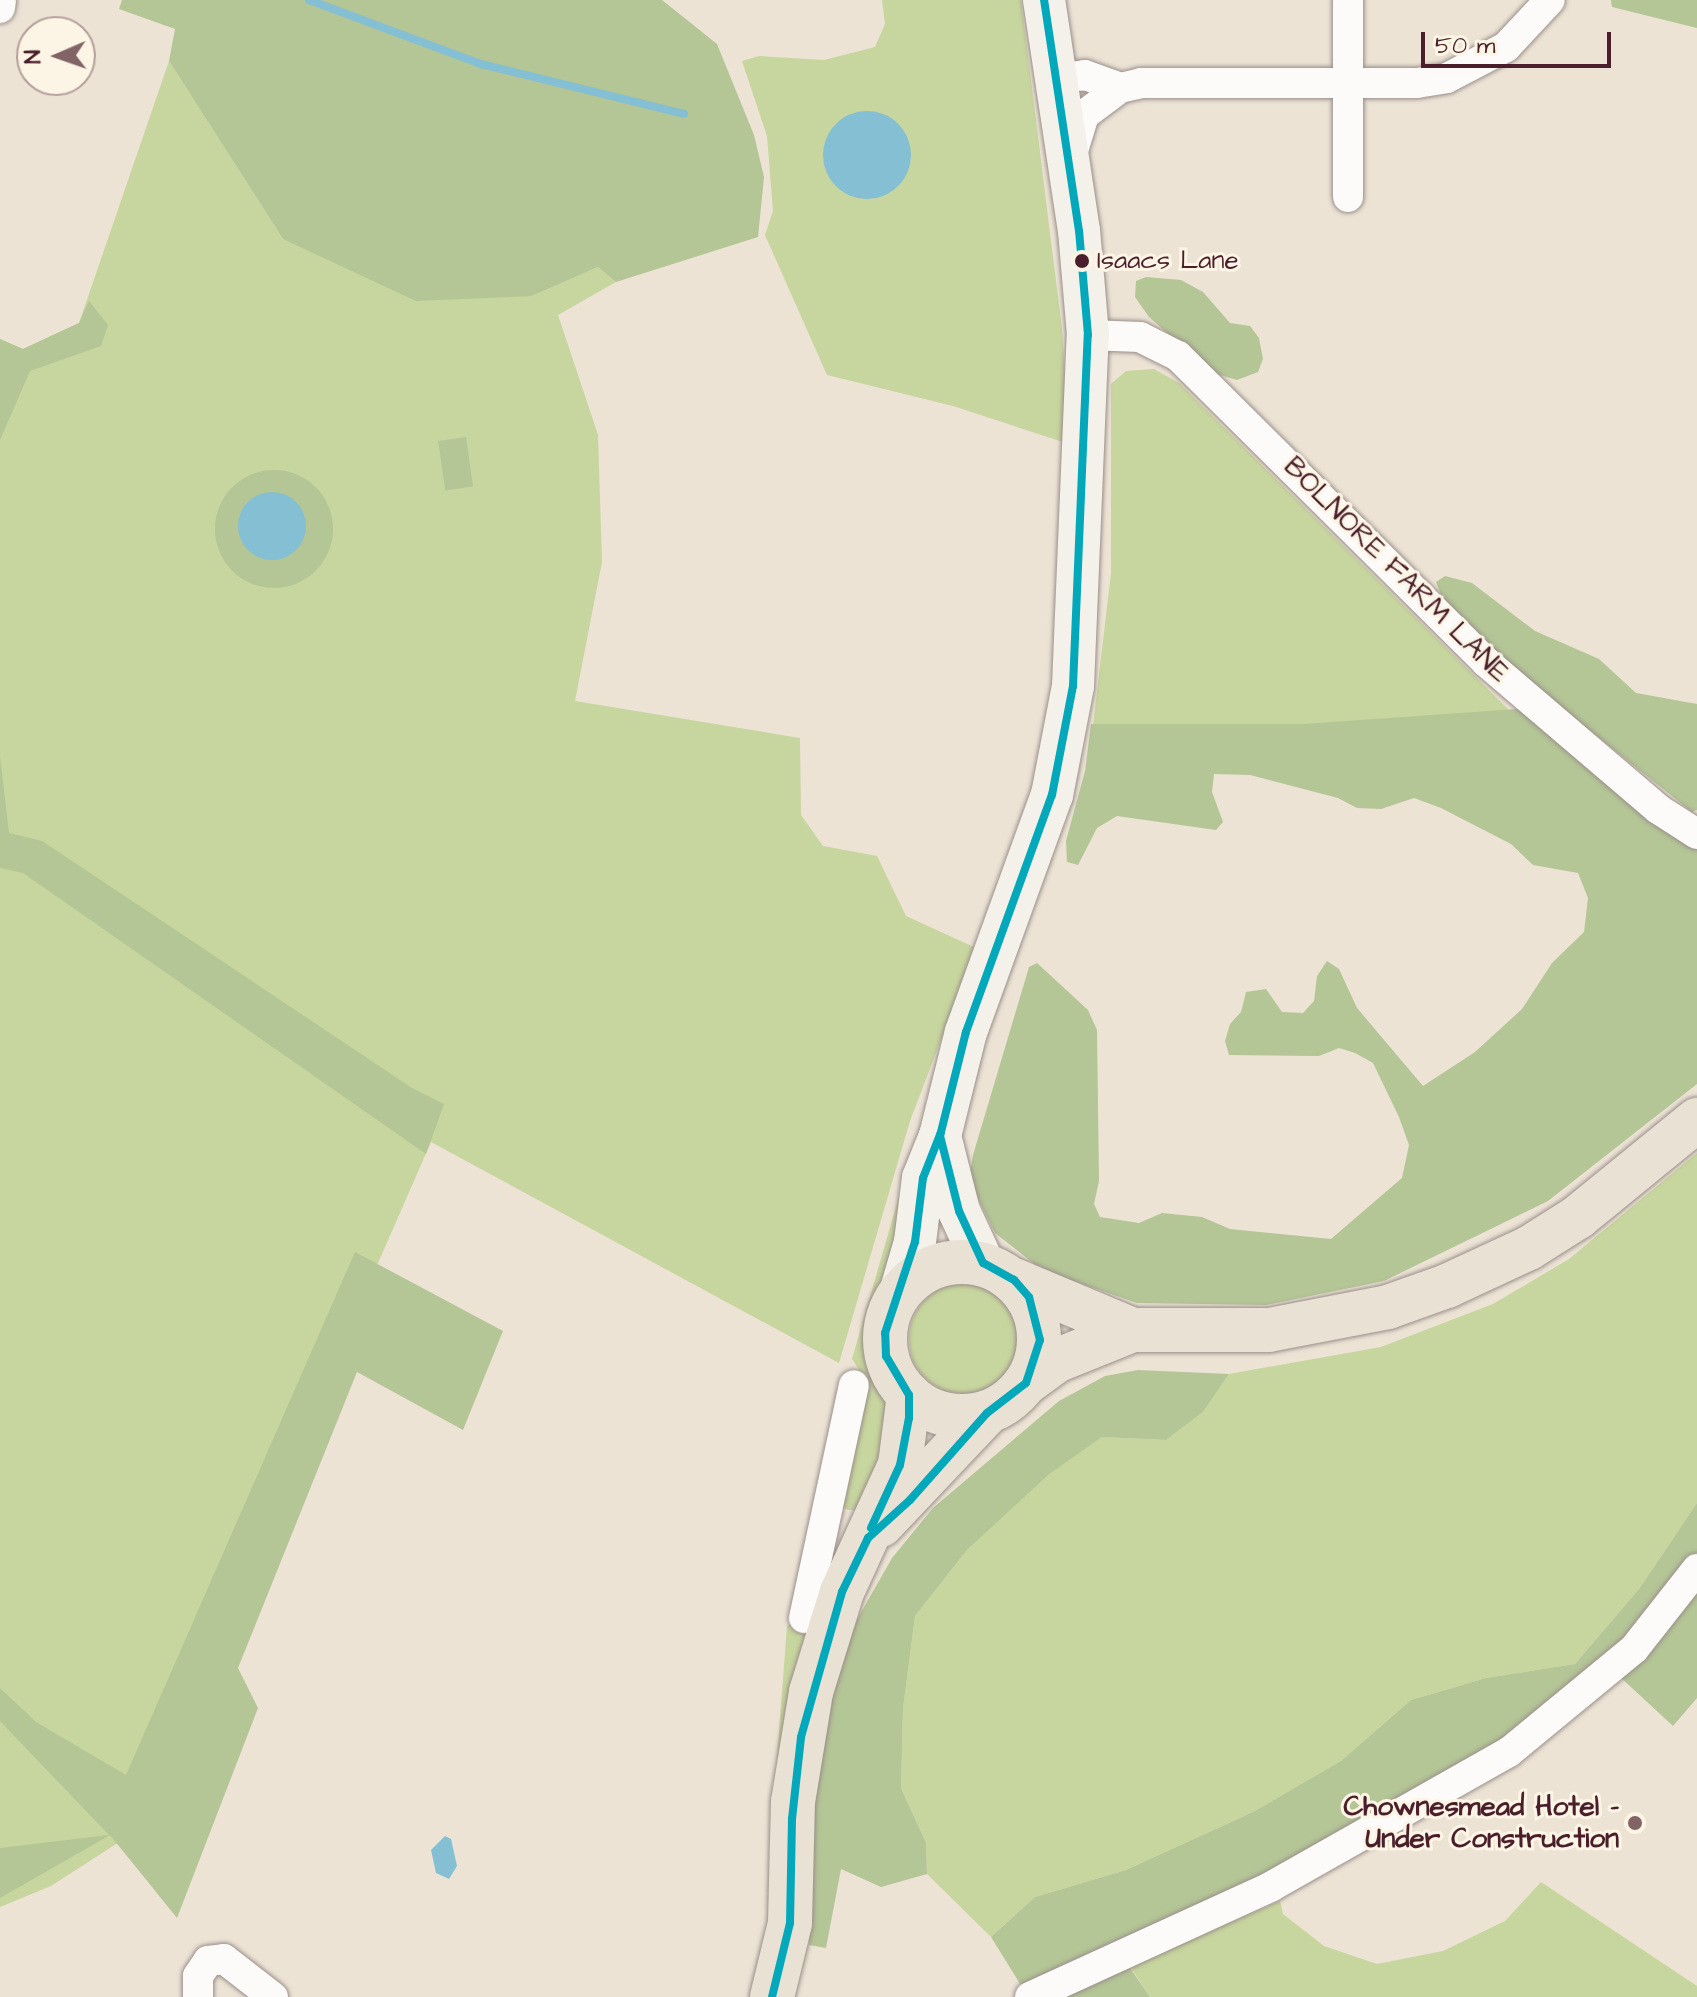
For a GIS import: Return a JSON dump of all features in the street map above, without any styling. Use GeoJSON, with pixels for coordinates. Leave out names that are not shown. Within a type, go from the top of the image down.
{"type":"FeatureCollection","features":[{"type":"Feature","properties":{"kind":"highway"},"geometry":{"type":"LineString","coordinates":[[868,1538],[910,1500],[987,1413],[1058,1360],[1133,1330],[1269,1330],[1388,1307],[1447,1286],[1529,1248],[1578,1217],[1697,1120]]}},
{"type":"Feature","properties":{"kind":"highway"},"geometry":{"type":"LineString","coordinates":[[987,1413],[945,1415],[909,1395],[886,1356],[885,1333],[901,1290],[938,1264],[998,1272],[1133,1330]]}},
{"type":"Feature","properties":{"kind":"highway"},"geometry":{"type":"LineString","coordinates":[[998,1272],[1029,1297],[1040,1340],[1026,1383]]}},
{"type":"Feature","properties":{"kind":"highway"},"geometry":{"type":"LineString","coordinates":[[772,1997],[790,1923],[793,1810],[804,1722],[827,1634],[900,1465],[909,1395]]}},
{"type":"Feature","properties":{"kind":"main road"},"geometry":{"type":"LineString","coordinates":[[901,1290],[915,1242],[923,1178],[940,1136],[966,1032],[1042,825],[1066,740],[1079,605],[1088,335],[1070,176],[1044,0]]}},
{"type":"Feature","properties":{"kind":"main road"},"geometry":{"type":"LineString","coordinates":[[940,1136],[959,1211],[998,1272]]}},
{"type":"Feature","properties":{"kind":"street"},"geometry":{"type":"LineString","coordinates":[[0,8],[1,0]]}},
{"type":"Feature","properties":{"kind":"street"},"geometry":{"type":"LineString","coordinates":[[1348,0],[1348,197]]}},
{"type":"Feature","properties":{"kind":"street"},"geometry":{"type":"LineString","coordinates":[[1070,176],[1077,125],[1120,88],[1141,83],[1348,85],[1447,78],[1506,47],[1550,0]]}},
{"type":"Feature","properties":{"kind":"street"},"geometry":{"type":"LineString","coordinates":[[1057,79],[1085,75],[1120,88]]}},
{"type":"Feature","properties":{"kind":"street","name":"BOLNORE FARM LANE"},"geometry":{"type":"LineString","coordinates":[[1088,335],[1140,337],[1178,356],[1486,662],[1658,809],[1697,834]]}},
{"type":"Feature","properties":{"kind":"street"},"geometry":{"type":"LineString","coordinates":[[804,1618],[854,1385]]}},
{"type":"Feature","properties":{"kind":"street"},"geometry":{"type":"LineString","coordinates":[[825,1513],[868,1538]]}},
{"type":"Feature","properties":{"kind":"street"},"geometry":{"type":"LineString","coordinates":[[1030,1997],[1272,1886],[1509,1752],[1634,1649],[1697,1569]]}},
{"type":"Feature","properties":{"kind":"street"},"geometry":{"type":"LineString","coordinates":[[198,1997],[198,1976],[208,1961],[224,1959],[273,1997]]}},
{"type":"Feature","properties":{"kind":"green space"},"geometry":{"type":"Polygon","coordinates":[[[122,0],[662,0],[717,44],[754,135],[764,177],[758,237],[616,282],[598,267],[532,296],[416,301],[283,239],[169,61],[175,29],[119,9],[122,0]]]}},
{"type":"Feature","properties":{"kind":"green space"},"geometry":{"type":"Polygon","coordinates":[[[882,0],[1021,0],[1062,329],[1069,444],[953,406],[827,375],[765,235],[773,211],[767,136],[742,61],[759,56],[824,60],[875,47],[885,24],[882,0]]]}},
{"type":"Feature","properties":{"kind":"green space"},"geometry":{"type":"Polygon","coordinates":[[[1611,0],[1697,0],[1697,28],[1612,7],[1611,0]]]}},
{"type":"Feature","properties":{"kind":"green space"},"geometry":{"type":"Polygon","coordinates":[[[169,61],[283,239],[532,296],[598,267],[616,282],[558,315],[598,435],[602,562],[575,701],[800,738],[801,815],[823,846],[877,856],[906,916],[976,948],[910,1121],[839,1363],[431,1142],[127,1837],[51,1886],[0,1907],[0,339],[23,349],[79,323],[169,61]]]}},
{"type":"Feature","properties":{"kind":"green space"},"geometry":{"type":"Polygon","coordinates":[[[1146,277],[1181,280],[1203,292],[1230,323],[1250,326],[1259,338],[1263,359],[1258,372],[1237,380],[1213,373],[1149,317],[1135,297],[1136,281],[1146,277]]]}},
{"type":"Feature","properties":{"kind":"green space"},"geometry":{"type":"Polygon","coordinates":[[[89,301],[108,325],[101,346],[30,371],[0,440],[0,339],[23,349],[79,323],[89,301]]]}},
{"type":"Feature","properties":{"kind":"green space"},"geometry":{"type":"Polygon","coordinates":[[[1154,369],[1179,383],[1511,712],[1303,725],[1093,726],[1111,573],[1111,384],[1126,371],[1154,369]]]}},
{"type":"Feature","properties":{"kind":"green space"},"geometry":{"type":"Polygon","coordinates":[[[466,437],[473,487],[445,490],[438,441],[466,437]]]}},
{"type":"Feature","properties":{"kind":"green space"},"geometry":{"type":"Polygon","coordinates":[[[274,470],[297,474],[316,487],[329,506],[333,529],[329,552],[316,571],[297,584],[274,588],[251,584],[232,571],[219,552],[215,529],[219,506],[232,487],[251,474],[274,470]]]}},
{"type":"Feature","properties":{"kind":"green space"},"geometry":{"type":"Polygon","coordinates":[[[1445,576],[1472,583],[1535,631],[1599,659],[1636,693],[1697,704],[1697,810],[1692,812],[1539,690],[1445,605],[1436,582],[1445,576]]]}},
{"type":"Feature","properties":{"kind":"green space"},"geometry":{"type":"Polygon","coordinates":[[[1517,709],[1697,847],[1697,1084],[1548,1201],[1384,1281],[1266,1305],[1137,1303],[1042,1270],[995,1233],[969,1180],[973,1155],[1029,967],[1037,963],[1088,1010],[1097,1030],[1099,1181],[1094,1204],[1100,1217],[1139,1223],[1162,1213],[1202,1217],[1230,1229],[1331,1239],[1402,1178],[1409,1145],[1373,1063],[1355,1053],[1339,1048],[1319,1056],[1229,1055],[1225,1041],[1230,1024],[1241,1012],[1246,992],[1266,989],[1282,1012],[1303,1013],[1314,1001],[1317,976],[1327,961],[1339,969],[1357,1008],[1423,1086],[1475,1052],[1522,1009],[1552,963],[1584,932],[1588,898],[1578,873],[1533,865],[1511,844],[1441,808],[1414,798],[1381,809],[1357,808],[1338,798],[1250,775],[1214,774],[1212,792],[1223,822],[1216,830],[1117,816],[1097,828],[1078,865],[1067,862],[1066,841],[1085,771],[1091,724],[1304,724],[1517,709]]]}},
{"type":"Feature","properties":{"kind":"green space"},"geometry":{"type":"Polygon","coordinates":[[[0,756],[9,833],[42,841],[412,1088],[444,1104],[426,1154],[23,873],[0,868],[0,756]]]}},
{"type":"Feature","properties":{"kind":"green space"},"geometry":{"type":"Polygon","coordinates":[[[1697,1153],[1697,1503],[1639,1589],[1575,1664],[1486,1678],[1411,1700],[1341,1761],[1253,1812],[1126,1870],[1035,1897],[991,1937],[927,1874],[926,1843],[901,1788],[903,1709],[915,1616],[967,1550],[1047,1475],[1102,1437],[1166,1440],[1203,1412],[1229,1374],[1381,1347],[1493,1304],[1569,1259],[1697,1153]]]}},
{"type":"Feature","properties":{"kind":"green space"},"geometry":{"type":"Polygon","coordinates":[[[908,1165],[886,1277],[866,1338],[869,1362],[887,1404],[891,1446],[856,1510],[848,1510],[840,1506],[863,1376],[852,1359],[908,1165]]]}},
{"type":"Feature","properties":{"kind":"green space"},"geometry":{"type":"Polygon","coordinates":[[[355,1252],[503,1331],[463,1430],[357,1372],[238,1668],[258,1708],[177,1918],[110,1835],[0,1898],[0,1848],[109,1835],[0,1721],[0,1688],[36,1722],[126,1775],[355,1252]]]}},
{"type":"Feature","properties":{"kind":"green space"},"geometry":{"type":"Polygon","coordinates":[[[965,1283],[986,1288],[1004,1300],[1016,1318],[1021,1339],[1016,1360],[1004,1378],[986,1390],[965,1395],[944,1390],[926,1378],[914,1360],[909,1339],[914,1318],[926,1300],[944,1288],[965,1283]]]}},
{"type":"Feature","properties":{"kind":"green space"},"geometry":{"type":"Polygon","coordinates":[[[1138,1370],[1229,1374],[1203,1412],[1166,1440],[1102,1437],[1048,1475],[967,1550],[915,1616],[903,1709],[901,1788],[926,1843],[927,1874],[881,1887],[841,1869],[826,1948],[809,1945],[810,1800],[825,1698],[855,1623],[892,1558],[933,1508],[1059,1401],[1105,1376],[1138,1370]]]}},
{"type":"Feature","properties":{"kind":"green space"},"geometry":{"type":"Polygon","coordinates":[[[1697,1503],[1697,1698],[1673,1726],[1619,1676],[1266,1874],[1022,1987],[991,1937],[1035,1897],[1126,1870],[1253,1812],[1341,1761],[1411,1700],[1486,1678],[1575,1664],[1639,1589],[1697,1503]]]}},
{"type":"Feature","properties":{"kind":"green space"},"geometry":{"type":"Polygon","coordinates":[[[832,1550],[837,1555],[774,1797],[787,1626],[797,1622],[832,1550]]]}},
{"type":"Feature","properties":{"kind":"green space"},"geometry":{"type":"Polygon","coordinates":[[[1541,1882],[1697,1986],[1697,1997],[1150,1997],[1129,1965],[1280,1901],[1283,1914],[1324,1946],[1377,1964],[1443,1951],[1505,1921],[1541,1882]]]}},
{"type":"Feature","properties":{"kind":"green space"},"geometry":{"type":"Polygon","coordinates":[[[1128,1965],[1150,1997],[1061,1997],[1128,1965]]]}},
{"type":"Feature","properties":{"kind":"water"},"geometry":{"type":"Polygon","coordinates":[[[867,111],[892,118],[904,130],[911,155],[904,180],[892,192],[867,199],[842,192],[830,180],[823,155],[830,130],[842,118],[867,111]]]}},
{"type":"Feature","properties":{"kind":"water"},"geometry":{"type":"Polygon","coordinates":[[[272,492],[296,502],[306,526],[296,550],[272,560],[248,550],[238,526],[248,502],[272,492]]]}},
{"type":"Feature","properties":{"kind":"water"},"geometry":{"type":"Polygon","coordinates":[[[445,1836],[451,1839],[457,1866],[449,1879],[436,1873],[431,1850],[445,1836]]]}},
{"type":"Feature","properties":{"kind":"waterway"},"geometry":{"type":"LineString","coordinates":[[309,0],[481,64],[684,114]]}},
{"type":"Feature","properties":{"kind":"transit line"},"geometry":{"type":"LineString","coordinates":[[772,1997],[790,1923],[792,1819],[801,1737],[842,1592],[868,1538],[910,1500],[987,1413],[1026,1383],[1040,1340],[1029,1297],[1014,1280],[983,1263],[959,1211],[940,1136],[966,1032],[1052,795],[1073,686],[1088,335],[1079,231],[1044,0]]}},
{"type":"Feature","properties":{"kind":"transit line"},"geometry":{"type":"LineString","coordinates":[[871,1528],[900,1465],[909,1418],[909,1395],[886,1356],[885,1333],[915,1242],[923,1178],[941,1132]]}},
{"type":"Feature","properties":{"kind":"place","name":"Isaacs Lane"},"geometry":{"type":"Point","coordinates":[1082,261]}},
{"type":"Feature","properties":{"kind":"place","name":"Chownesmead Hotel - Under Construction"},"geometry":{"type":"Point","coordinates":[1635,1823]}}]}
